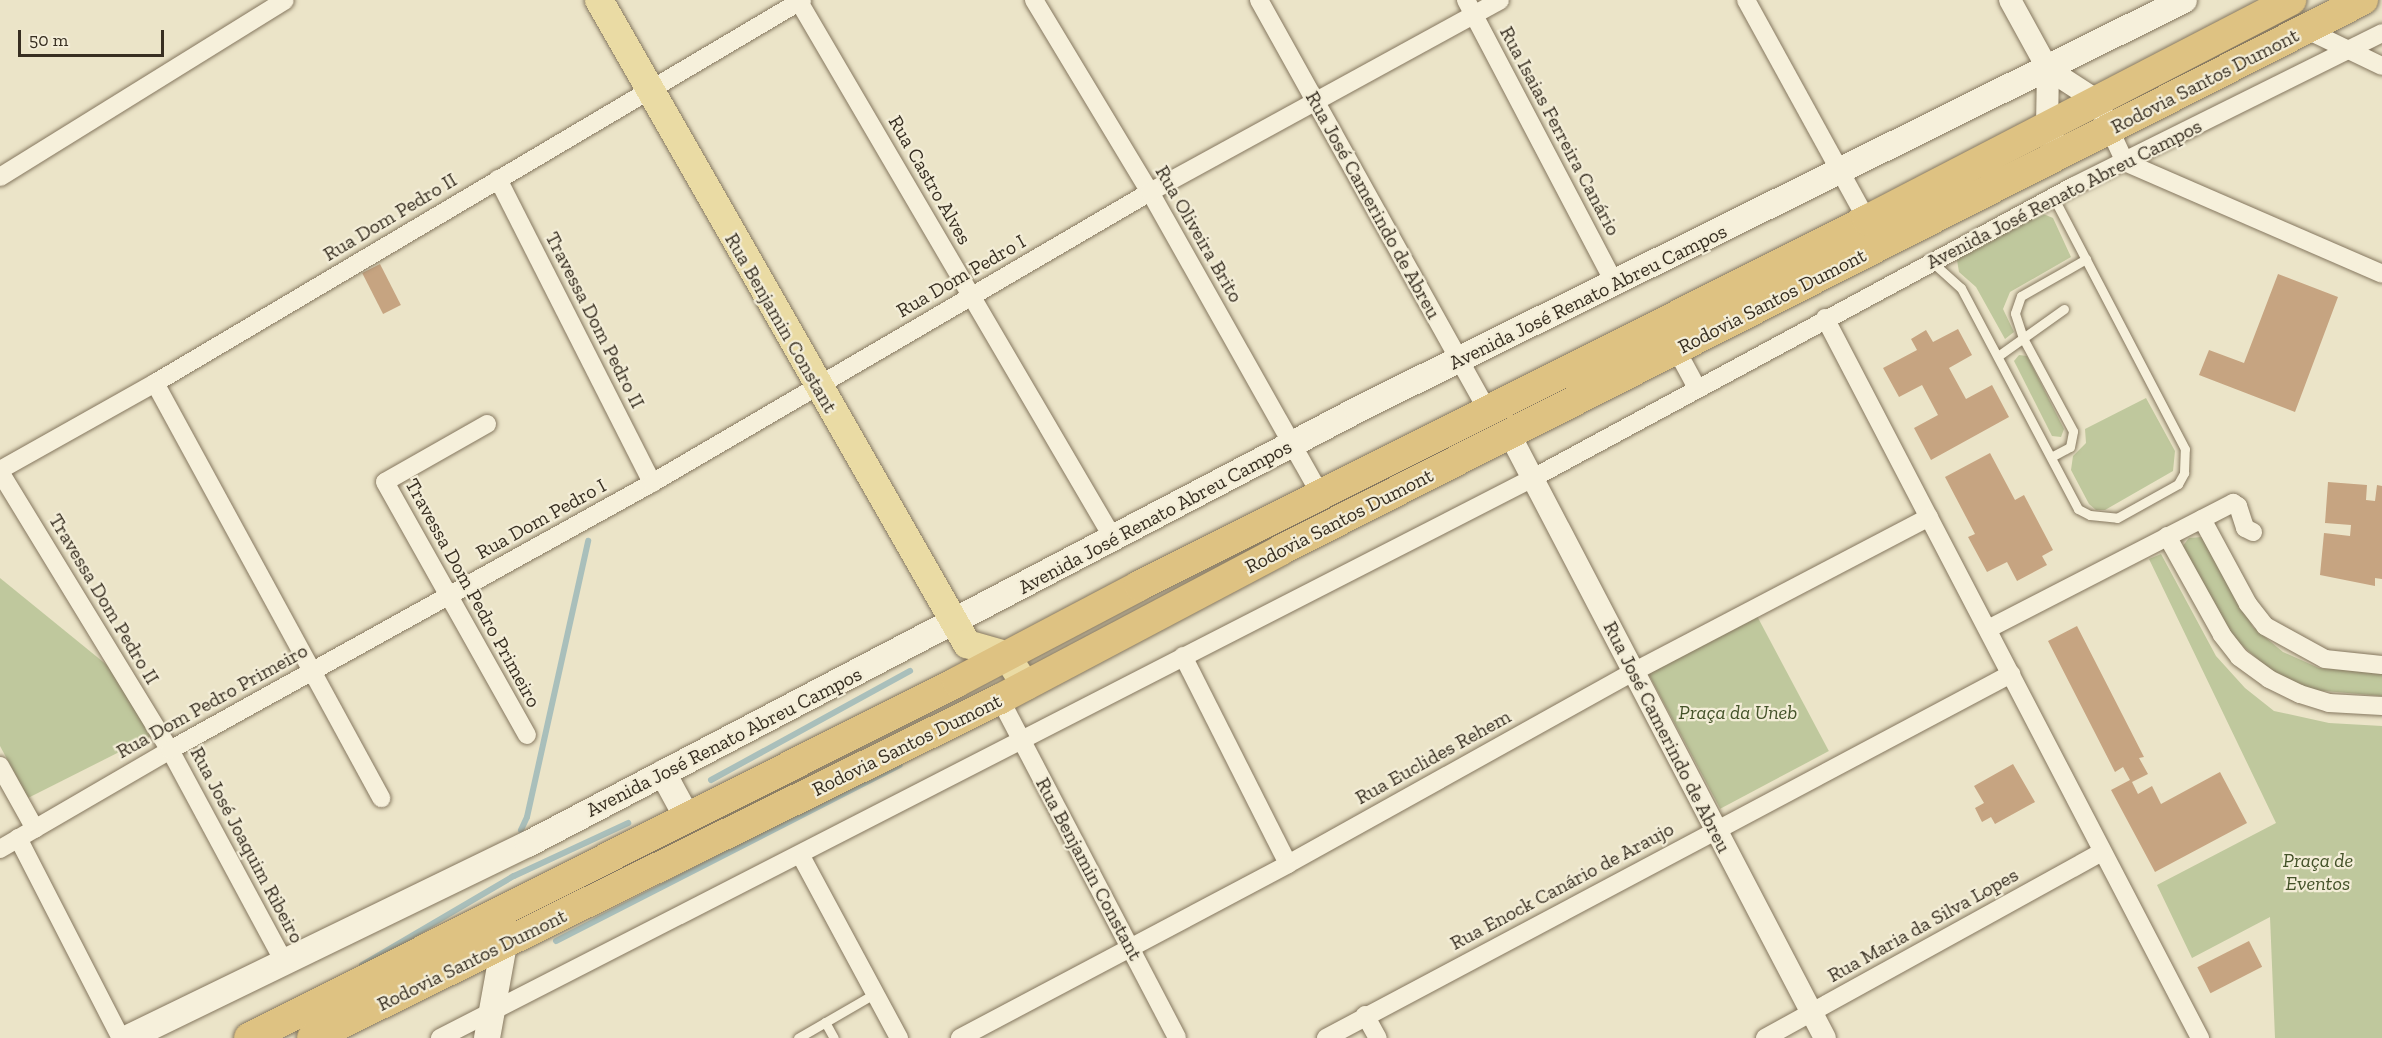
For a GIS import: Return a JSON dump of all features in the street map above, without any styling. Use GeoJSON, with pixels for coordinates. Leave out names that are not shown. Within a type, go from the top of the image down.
{"type":"FeatureCollection","features":[{"type":"Feature","properties":{"kind":"highway","name":"Rodovia Santos Dumont"},"geometry":{"type":"LineString","coordinates":[[312,1038],[1013,693],[1281,550],[1677,351],[2363,0]]}},
{"type":"Feature","properties":{"kind":"highway","name":"Rodovia Santos Dumont"},"geometry":{"type":"LineString","coordinates":[[249,1038],[688,819],[1487,409],[1867,220],[2286,1]]}},
{"type":"Feature","properties":{"kind":"main road","name":"Rua Benjamin Constant"},"geometry":{"type":"LineString","coordinates":[[599,0],[817,386],[961,634]]}},
{"type":"Feature","properties":{"kind":"main road","name":"Avenida José Renato Abreu Campos"},"geometry":{"type":"LineString","coordinates":[[128,1038],[663,773],[961,634],[1113,538],[1294,443],[1841,173],[2184,0]]}},
{"type":"Feature","properties":{"kind":"main road"},"geometry":{"type":"LineString","coordinates":[[972,713],[957,682],[961,634],[1006,655]]}},
{"type":"Feature","properties":{"kind":"main road","name":"Rua Benjamin Constant"},"geometry":{"type":"LineString","coordinates":[[1006,655],[1013,693]]}},
{"type":"Feature","properties":{"kind":"main road"},"geometry":{"type":"LineString","coordinates":[[663,773],[688,819]]}},
{"type":"Feature","properties":{"kind":"main road"},"geometry":{"type":"LineString","coordinates":[[487,1038],[504,944]]}},
{"type":"Feature","properties":{"kind":"street"},"geometry":{"type":"LineString","coordinates":[[0,177],[285,0]]}},
{"type":"Feature","properties":{"kind":"street","name":"Rua Oliveira Brito"},"geometry":{"type":"LineString","coordinates":[[1034,0],[1150,192],[1294,443],[1320,494]]}},
{"type":"Feature","properties":{"kind":"street","name":"Rua José Camerindo de Abreu"},"geometry":{"type":"LineString","coordinates":[[1259,0],[1487,409]]}},
{"type":"Feature","properties":{"kind":"street","name":"Rua Dom Pedro I"},"geometry":{"type":"LineString","coordinates":[[449,597],[652,483],[1150,192],[1315,103],[1470,7],[1500,0]]}},
{"type":"Feature","properties":{"kind":"street"},"geometry":{"type":"LineString","coordinates":[[1746,0],[1867,220]]}},
{"type":"Feature","properties":{"kind":"street"},"geometry":{"type":"LineString","coordinates":[[2010,0],[2048,69],[2096,100],[2125,162],[2382,274]]}},
{"type":"Feature","properties":{"kind":"street","name":"Rua Dom Pedro II"},"geometry":{"type":"LineString","coordinates":[[0,471],[155,383],[800,1]]}},
{"type":"Feature","properties":{"kind":"street","name":"Rua Castro Alves"},"geometry":{"type":"LineString","coordinates":[[800,1],[1113,538]]}},
{"type":"Feature","properties":{"kind":"street","name":"Rua Isaias Ferreira Canário"},"geometry":{"type":"LineString","coordinates":[[1470,7],[1615,284]]}},
{"type":"Feature","properties":{"kind":"street"},"geometry":{"type":"LineString","coordinates":[[2305,30],[2382,66]]}},
{"type":"Feature","properties":{"kind":"street","name":"Avenida José Renato Abreu Campos"},"geometry":{"type":"LineString","coordinates":[[440,1038],[801,856],[1023,742],[1183,656],[1533,478],[1697,387],[2074,186],[2382,33]]}},
{"type":"Feature","properties":{"kind":"street"},"geometry":{"type":"LineString","coordinates":[[2048,69],[2047,124],[2074,186]]}},
{"type":"Feature","properties":{"kind":"street","name":"Travessa Dom Pedro II"},"geometry":{"type":"LineString","coordinates":[[498,179],[652,483]]}},
{"type":"Feature","properties":{"kind":"street"},"geometry":{"type":"LineString","coordinates":[[1825,318],[1988,629],[2195,1037]]}},
{"type":"Feature","properties":{"kind":"street"},"geometry":{"type":"LineString","coordinates":[[1677,351],[1697,387]]}},
{"type":"Feature","properties":{"kind":"street"},"geometry":{"type":"LineString","coordinates":[[155,383],[381,798]]}},
{"type":"Feature","properties":{"kind":"street","name":"Travessa Dom Pedro Primeiro"},"geometry":{"type":"LineString","coordinates":[[487,424],[385,482],[526,735]]}},
{"type":"Feature","properties":{"kind":"street","name":"Rua José Camerindo de Abreu"},"geometry":{"type":"LineString","coordinates":[[1510,435],[1714,831],[1825,1038]]}},
{"type":"Feature","properties":{"kind":"street","name":"Travessa Dom Pedro II"},"geometry":{"type":"LineString","coordinates":[[0,471],[170,750]]}},
{"type":"Feature","properties":{"kind":"street"},"geometry":{"type":"LineString","coordinates":[[1988,629],[2233,503],[2238,506],[2245,528],[2253,532]]}},
{"type":"Feature","properties":{"kind":"street","name":"Rua Euclides Rehem"},"geometry":{"type":"LineString","coordinates":[[960,1038],[1288,864],[1633,672],[1929,517]]}},
{"type":"Feature","properties":{"kind":"street"},"geometry":{"type":"LineString","coordinates":[[2202,519],[2248,604],[2265,626],[2325,659],[2382,665]]}},
{"type":"Feature","properties":{"kind":"street"},"geometry":{"type":"LineString","coordinates":[[2167,536],[2222,635],[2239,657],[2269,679],[2300,694],[2329,703],[2382,706]]}},
{"type":"Feature","properties":{"kind":"street","name":"Rua Dom Pedro Primeiro"},"geometry":{"type":"LineString","coordinates":[[0,849],[170,750],[449,597]]}},
{"type":"Feature","properties":{"kind":"street"},"geometry":{"type":"LineString","coordinates":[[1183,656],[1288,864]]}},
{"type":"Feature","properties":{"kind":"street","name":"Rua Enock Canário de Araujo"},"geometry":{"type":"LineString","coordinates":[[1326,1038],[1365,1015],[2011,674]]}},
{"type":"Feature","properties":{"kind":"street","name":"Rua Benjamin Constant"},"geometry":{"type":"LineString","coordinates":[[1013,693],[1023,742],[1177,1038]]}},
{"type":"Feature","properties":{"kind":"street","name":"Rua José Joaquim Ribeiro"},"geometry":{"type":"LineString","coordinates":[[170,750],[284,962]]}},
{"type":"Feature","properties":{"kind":"street"},"geometry":{"type":"LineString","coordinates":[[0,766],[35,829]]}},
{"type":"Feature","properties":{"kind":"street"},"geometry":{"type":"LineString","coordinates":[[18,838],[121,1038]]}},
{"type":"Feature","properties":{"kind":"street","name":"Rua Maria da Silva Lopes"},"geometry":{"type":"LineString","coordinates":[[1765,1038],[2102,852]]}},
{"type":"Feature","properties":{"kind":"street"},"geometry":{"type":"LineString","coordinates":[[801,856],[899,1038]]}},
{"type":"Feature","properties":{"kind":"street"},"geometry":{"type":"LineString","coordinates":[[1365,1015],[1378,1038]]}},
{"type":"Feature","properties":{"kind":"lane"},"geometry":{"type":"LineString","coordinates":[[1931,262],[1961,288],[2078,509],[2103,518],[2117,518],[2178,484],[2186,462],[2185,449],[2053,197]]}},
{"type":"Feature","properties":{"kind":"lane"},"geometry":{"type":"LineString","coordinates":[[2051,457],[2070,447],[2073,431],[2023,338],[2015,313],[2021,296],[2086,260]]}},
{"type":"Feature","properties":{"kind":"lane"},"geometry":{"type":"LineString","coordinates":[[1998,356],[2064,309]]}},
{"type":"Feature","properties":{"kind":"lane"},"geometry":{"type":"LineString","coordinates":[[798,1038],[874,994]]}},
{"type":"Feature","properties":{"kind":"lane"},"geometry":{"type":"LineString","coordinates":[[825,1022],[834,1038]]}},
{"type":"Feature","properties":{"kind":"green space"},"geometry":{"type":"Polygon","coordinates":[[[2041,213],[2053,218],[2071,257],[2010,292],[2003,309],[2014,332],[2005,339],[1976,287],[1959,272],[1957,260],[1960,255],[2041,213]]]}},
{"type":"Feature","properties":{"kind":"green space"},"geometry":{"type":"Polygon","coordinates":[[[2019,355],[2027,356],[2064,429],[2061,437],[2052,436],[2014,361],[2019,355]]]}},
{"type":"Feature","properties":{"kind":"green space"},"geometry":{"type":"Polygon","coordinates":[[[2146,398],[2175,451],[2173,471],[2105,510],[2096,510],[2089,504],[2071,470],[2073,456],[2086,443],[2085,429],[2146,398]]]}},
{"type":"Feature","properties":{"kind":"green space"},"geometry":{"type":"Polygon","coordinates":[[[2202,537],[2253,627],[2283,652],[2319,668],[2382,673],[2382,696],[2313,690],[2271,671],[2236,640],[2181,548],[2189,538],[2202,537]]]}},
{"type":"Feature","properties":{"kind":"green space","name":"Praça de Eventos"},"geometry":{"type":"Polygon","coordinates":[[[2161,554],[2216,656],[2245,688],[2274,711],[2329,723],[2382,726],[2382,1038],[2275,1038],[2270,917],[2192,958],[2157,885],[2276,823],[2149,559],[2161,554]]]}},
{"type":"Feature","properties":{"kind":"green space"},"geometry":{"type":"Polygon","coordinates":[[[0,578],[118,674],[153,735],[28,798],[0,746],[0,578]]]}},
{"type":"Feature","properties":{"kind":"green space","name":"Praça da Uneb"},"geometry":{"type":"Polygon","coordinates":[[[1757,616],[1829,751],[1720,809],[1648,674],[1757,616]]]}},
{"type":"Feature","properties":{"kind":"building"},"geometry":{"type":"Polygon","coordinates":[[[380,264],[401,305],[383,314],[362,273],[380,264]]]}},
{"type":"Feature","properties":{"kind":"building"},"geometry":{"type":"Polygon","coordinates":[[[2278,274],[2338,297],[2295,412],[2199,375],[2209,350],[2244,363],[2278,274]]]}},
{"type":"Feature","properties":{"kind":"building"},"geometry":{"type":"Polygon","coordinates":[[[1958,329],[1972,355],[1949,368],[1966,399],[1992,385],[2009,417],[1931,460],[1914,428],[1938,415],[1922,385],[1899,397],[1883,368],[1917,350],[1911,339],[1926,330],[1933,342],[1958,329]]]}},
{"type":"Feature","properties":{"kind":"building"},"geometry":{"type":"Polygon","coordinates":[[[1990,453],[2015,500],[2024,495],[2053,550],[2042,556],[2047,565],[2017,581],[2007,562],[1987,572],[1968,537],[1975,534],[1945,477],[1990,453]]]}},
{"type":"Feature","properties":{"kind":"building"},"geometry":{"type":"Polygon","coordinates":[[[2328,482],[2367,485],[2366,500],[2375,501],[2377,485],[2382,486],[2382,579],[2375,578],[2375,586],[2320,575],[2324,533],[2350,536],[2351,525],[2325,523],[2328,482]]]}},
{"type":"Feature","properties":{"kind":"building"},"geometry":{"type":"Polygon","coordinates":[[[2077,626],[2144,757],[2139,758],[2148,774],[2132,782],[2138,794],[2152,786],[2161,804],[2220,772],[2247,823],[2155,872],[2111,790],[2130,780],[2123,767],[2115,772],[2048,641],[2077,626]]]}},
{"type":"Feature","properties":{"kind":"building"},"geometry":{"type":"Polygon","coordinates":[[[2013,764],[2035,802],[1995,824],[1991,817],[1982,822],[1975,808],[1984,803],[1974,786],[2013,764]]]}},
{"type":"Feature","properties":{"kind":"building"},"geometry":{"type":"Polygon","coordinates":[[[2249,941],[2262,967],[2210,993],[2197,967],[2249,941]]]}},
{"type":"Feature","properties":{"kind":"waterway"},"geometry":{"type":"LineString","coordinates":[[521,830],[527,817],[588,541]]}},
{"type":"Feature","properties":{"kind":"waterway"},"geometry":{"type":"LineString","coordinates":[[711,780],[910,671]]}},
{"type":"Feature","properties":{"kind":"waterway"},"geometry":{"type":"LineString","coordinates":[[556,941],[900,765]]}},
{"type":"Feature","properties":{"kind":"waterway"},"geometry":{"type":"LineString","coordinates":[[362,965],[514,876],[628,823]]}}]}
